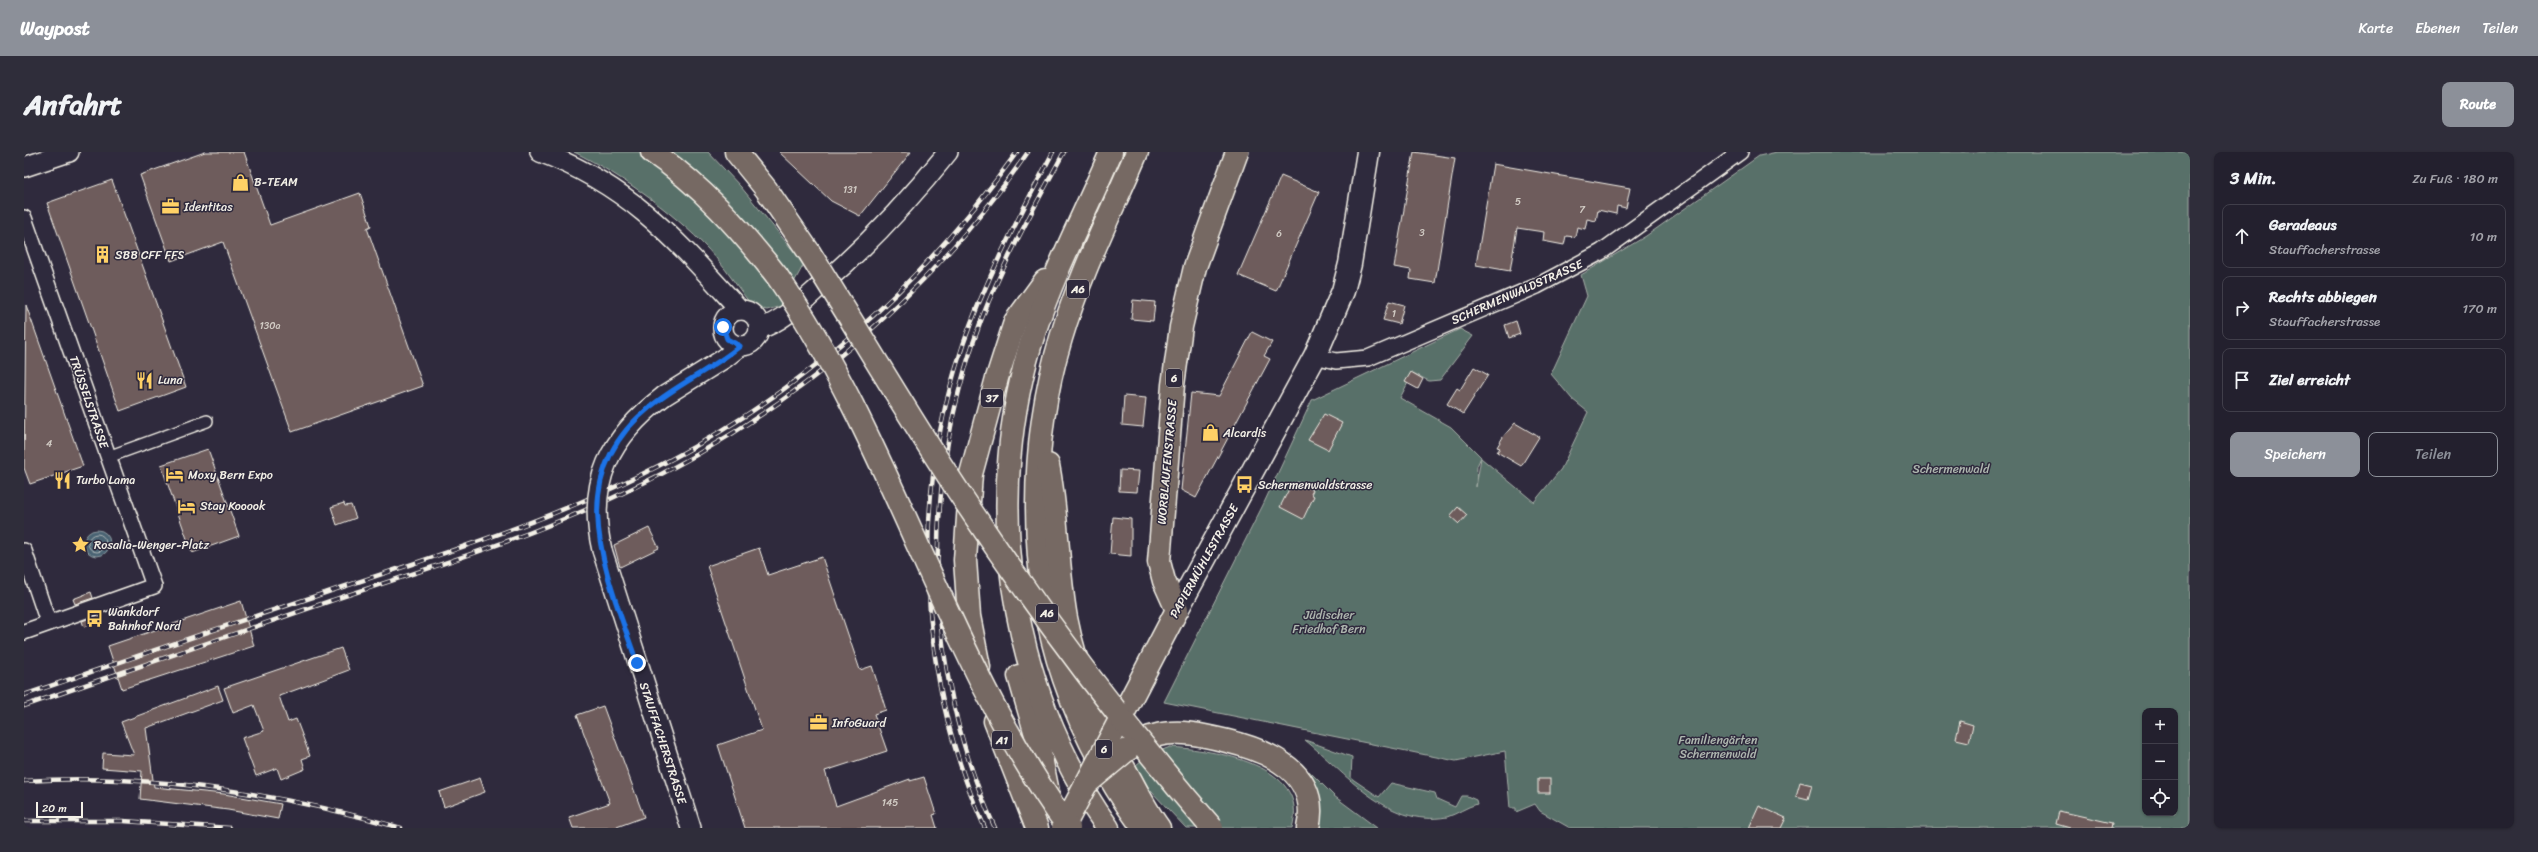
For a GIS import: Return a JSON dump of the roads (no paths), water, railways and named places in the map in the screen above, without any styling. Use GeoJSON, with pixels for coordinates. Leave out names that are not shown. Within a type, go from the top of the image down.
{"type":"FeatureCollection","features":[{"type":"Feature","properties":{"kind":"main road"},"geometry":{"type":"LineString","coordinates":[[652,152],[691,182],[721,209],[777,276],[814,333],[844,389],[980,682],[1020,754],[1069,828]]}},
{"type":"Feature","properties":{"kind":"main road"},"geometry":{"type":"LineString","coordinates":[[736,152],[766,189],[809,252],[908,413],[995,546],[1095,683],[1212,828]]}},
{"type":"Feature","properties":{"kind":"main road","name":"A6"},"geometry":{"type":"LineString","coordinates":[[1108,828],[1072,769],[1045,708],[1029,661],[1012,580],[1007,534],[1008,499],[1015,415],[1035,331],[1066,253],[1111,152]]}},
{"type":"Feature","properties":{"kind":"main road","name":"A6"},"geometry":{"type":"LineString","coordinates":[[1137,152],[1074,300],[1050,379],[1041,434],[1039,537],[1049,622],[1056,653],[1071,699],[1111,780],[1143,828]]}},
{"type":"Feature","properties":{"kind":"main road","name":"WORBLAUFENSTRASSE"},"geometry":{"type":"LineString","coordinates":[[1177,610],[1164,581],[1159,562],[1176,357],[1195,267],[1237,152]]}},
{"type":"Feature","properties":{"kind":"main road","name":"PAPIERMÜHLESTRASSE"},"geometry":{"type":"LineString","coordinates":[[1063,828],[1177,610],[1315,356],[1343,290],[1350,264],[1368,152]]}},
{"type":"Feature","properties":{"kind":"main road","name":"37"},"geometry":{"type":"LineString","coordinates":[[971,474],[997,378],[1015,322],[1066,253]]}},
{"type":"Feature","properties":{"kind":"main road"},"geometry":{"type":"LineString","coordinates":[[1041,434],[1054,495],[1060,576],[1066,620],[1074,651],[1097,716],[1109,743],[1128,774],[1170,828]]}},
{"type":"Feature","properties":{"kind":"main road","name":"A1"},"geometry":{"type":"LineString","coordinates":[[971,474],[965,560],[974,650],[996,723],[1037,828]]}},
{"type":"Feature","properties":{"kind":"main road"},"geometry":{"type":"LineString","coordinates":[[1012,580],[1008,630],[1037,738],[1056,828]]}},
{"type":"Feature","properties":{"kind":"main road"},"geometry":{"type":"LineString","coordinates":[[1086,784],[1127,750],[1153,736],[1174,732],[1220,739],[1267,753],[1294,772],[1304,787],[1309,803],[1308,828]]}},
{"type":"Feature","properties":{"kind":"main road"},"geometry":{"type":"LineString","coordinates":[[1128,774],[1141,803],[1160,828]]}},
{"type":"Feature","properties":{"kind":"street"},"geometry":{"type":"LineString","coordinates":[[24,167],[69,152]]}},
{"type":"Feature","properties":{"kind":"street"},"geometry":{"type":"LineString","coordinates":[[540,152],[593,177],[632,202],[683,246],[740,310],[754,315],[759,329]]}},
{"type":"Feature","properties":{"kind":"street","name":"STAUFFACHERSTRASSE"},"geometry":{"type":"LineString","coordinates":[[691,828],[602,550],[597,524],[596,504],[606,461],[629,427],[664,396],[725,358],[740,346],[753,341],[759,329],[784,317],[848,262],[901,208],[948,152]]}},
{"type":"Feature","properties":{"kind":"street","name":"SCHERMENWALDSTRASSE"},"geometry":{"type":"LineString","coordinates":[[1315,356],[1336,361],[1368,358],[1537,286],[1601,252],[1740,152]]}},
{"type":"Feature","properties":{"kind":"street","name":"TRÜSSELSTRASSE"},"geometry":{"type":"LineString","coordinates":[[24,218],[154,586],[48,622]]}},
{"type":"Feature","properties":{"kind":"street"},"geometry":{"type":"LineString","coordinates":[[740,310],[727,317],[723,327],[727,339],[740,346]]}},
{"type":"Feature","properties":{"kind":"street"},"geometry":{"type":"LineString","coordinates":[[108,457],[207,421]]}},
{"type":"Feature","properties":{"kind":"street"},"geometry":{"type":"LineString","coordinates":[[24,551],[48,622],[24,632]]}},
{"type":"Feature","properties":{"kind":"water"},"geometry":{"type":"Polygon","coordinates":[[[97,530],[106,534],[110,543],[106,552],[97,556],[88,552],[84,543],[88,534],[97,530]]]}},
{"type":"Feature","properties":{"kind":"railway"},"geometry":{"type":"LineString","coordinates":[[24,695],[495,536],[626,482],[668,461],[720,432],[769,400],[861,327],[903,287],[943,244],[981,199],[1017,152]]}},
{"type":"Feature","properties":{"kind":"railway"},"geometry":{"type":"LineString","coordinates":[[24,706],[478,552],[587,509],[623,493],[683,462],[741,428],[796,391],[848,350],[898,305],[944,257],[988,206],[1028,152]]}},
{"type":"Feature","properties":{"kind":"railway"},"geometry":{"type":"LineString","coordinates":[[985,828],[962,771],[945,711],[934,650],[929,589],[929,527],[935,465],[946,404],[963,345],[972,320],[1004,247],[1053,152]]}},
{"type":"Feature","properties":{"kind":"railway"},"geometry":{"type":"LineString","coordinates":[[995,828],[971,767],[953,704],[942,639],[938,574],[940,509],[948,445],[962,381],[982,318],[1010,255],[1064,152]]}},
{"type":"Feature","properties":{"kind":"railway"},"geometry":{"type":"LineString","coordinates":[[24,781],[72,779],[119,780],[214,788],[308,805],[401,828]]}},
{"type":"Feature","properties":{"kind":"railway"},"geometry":{"type":"LineString","coordinates":[[24,821],[123,821],[230,828]]}},
{"type":"Feature","properties":{"kind":"place","name":"B-TEAM"},"geometry":{"type":"Point","coordinates":[241,182]}},
{"type":"Feature","properties":{"kind":"place","name":"Identitas"},"geometry":{"type":"Point","coordinates":[171,207]}},
{"type":"Feature","properties":{"kind":"place","name":"SBB CFF FFS"},"geometry":{"type":"Point","coordinates":[102,255]}},
{"type":"Feature","properties":{"kind":"place","name":"Luna"},"geometry":{"type":"Point","coordinates":[145,380]}},
{"type":"Feature","properties":{"kind":"place","name":"Alcardis"},"geometry":{"type":"Point","coordinates":[1210,433]}},
{"type":"Feature","properties":{"kind":"place","name":"Moxy Bern Expo"},"geometry":{"type":"Point","coordinates":[175,475]}},
{"type":"Feature","properties":{"kind":"place","name":"Turbo Lama"},"geometry":{"type":"Point","coordinates":[63,480]}},
{"type":"Feature","properties":{"kind":"place","name":"Schermenwaldstrasse"},"geometry":{"type":"Point","coordinates":[1245,485]}},
{"type":"Feature","properties":{"kind":"place","name":"Stay Kooook"},"geometry":{"type":"Point","coordinates":[187,506]}},
{"type":"Feature","properties":{"kind":"place","name":"Rosalia-Wenger-Platz"},"geometry":{"type":"Point","coordinates":[81,545]}},
{"type":"Feature","properties":{"kind":"place","name":"Wankdorf Bahnhof Nord"},"geometry":{"type":"Point","coordinates":[95,619]}},
{"type":"Feature","properties":{"kind":"place","name":"InfoGuard"},"geometry":{"type":"Point","coordinates":[819,723]}},
{"type":"Feature","properties":{"kind":"park label","name":"Schermenwald"},"geometry":{"type":"Point","coordinates":[1951,469]}},
{"type":"Feature","properties":{"kind":"park label","name":"Jüdischer Friedhof Bern"},"geometry":{"type":"Point","coordinates":[1329,622]}},
{"type":"Feature","properties":{"kind":"park label","name":"Familiengärten Schermenwald"},"geometry":{"type":"Point","coordinates":[1718,747]}}]}
